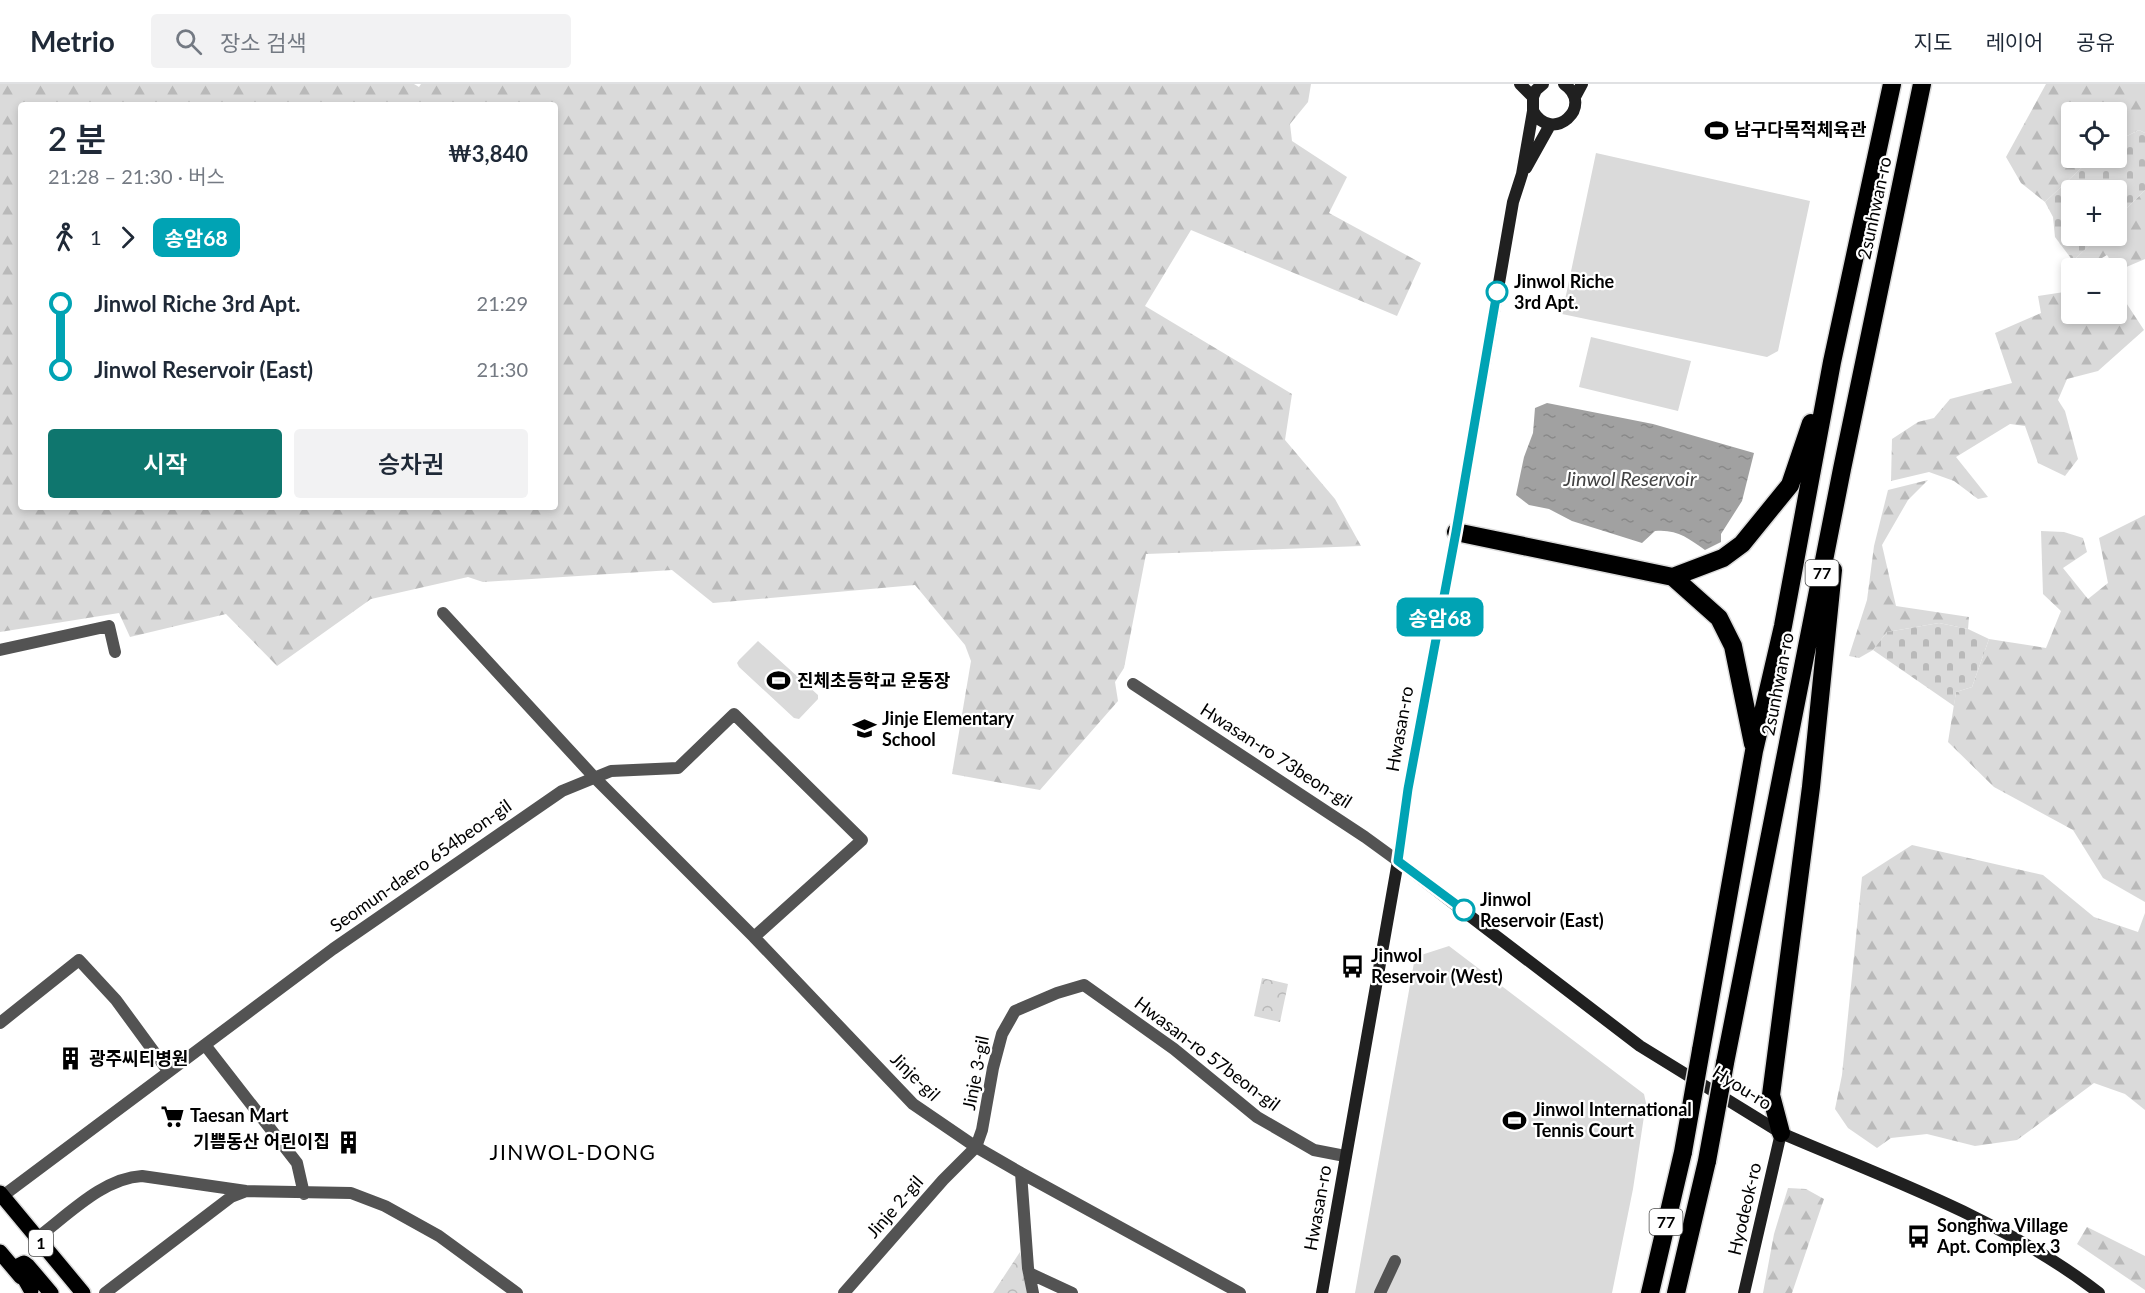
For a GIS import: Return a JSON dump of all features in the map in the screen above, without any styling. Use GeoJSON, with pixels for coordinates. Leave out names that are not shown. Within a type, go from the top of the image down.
{"type":"FeatureCollection","features":[{"type":"Feature","properties":{"kind":"highway","name":"2sunhwan-ro"},"geometry":{"type":"LineString","coordinates":[[1650,1293],[1683,1152],[1754,751],[1783,626],[1832,362],[1892,84]]}},
{"type":"Feature","properties":{"kind":"highway","name":"2sunhwan-ro"},"geometry":{"type":"LineString","coordinates":[[1676,1293],[1707,1161],[1842,469],[1922,84]]}},
{"type":"Feature","properties":{"kind":"highway"},"geometry":{"type":"LineString","coordinates":[[1456,532],[1677,575],[1723,558],[1742,544],[1790,485],[1832,362]]}},
{"type":"Feature","properties":{"kind":"highway"},"geometry":{"type":"LineString","coordinates":[[1781,1133],[1771,1095],[1811,787],[1842,469]]}},
{"type":"Feature","properties":{"kind":"highway"},"geometry":{"type":"LineString","coordinates":[[1677,575],[1719,618],[1733,646],[1754,751]]}},
{"type":"Feature","properties":{"kind":"main road"},"geometry":{"type":"LineString","coordinates":[[1520,84],[1533,97]]}},
{"type":"Feature","properties":{"kind":"main road"},"geometry":{"type":"LineString","coordinates":[[1522,174],[1533,111],[1533,97],[1536,90],[1543,84]]}},
{"type":"Feature","properties":{"kind":"main road"},"geometry":{"type":"LineString","coordinates":[[1533,111],[1540,120],[1550,124],[1559,124],[1569,118],[1575,107],[1575,97],[1564,84]]}},
{"type":"Feature","properties":{"kind":"main road"},"geometry":{"type":"LineString","coordinates":[[1575,97],[1582,84]]}},
{"type":"Feature","properties":{"kind":"main road"},"geometry":{"type":"LineString","coordinates":[[1522,174],[1550,124]]}},
{"type":"Feature","properties":{"kind":"main road","name":"Hwasan-ro"},"geometry":{"type":"LineString","coordinates":[[1322,1293],[1398,861],[1415,747],[1456,532],[1513,202],[1522,174]]}},
{"type":"Feature","properties":{"kind":"main road","name":"Hyou-ro"},"geometry":{"type":"LineString","coordinates":[[1398,861],[1640,1046],[1781,1133],[1978,1218],[2023,1241],[2099,1293]]}},
{"type":"Feature","properties":{"kind":"main road","name":"Hyodeok-ro"},"geometry":{"type":"LineString","coordinates":[[1744,1293],[1781,1133]]}},
{"type":"Feature","properties":{"kind":"main road","name":"1"},"geometry":{"type":"LineString","coordinates":[[1,1196],[83,1293]]}},
{"type":"Feature","properties":{"kind":"main road","name":"1"},"geometry":{"type":"LineString","coordinates":[[0,1252],[32,1292]]}},
{"type":"Feature","properties":{"kind":"main road"},"geometry":{"type":"LineString","coordinates":[[32,1292],[18,1266],[24,1263],[51,1293]]}},
{"type":"Feature","properties":{"kind":"street","name":"Jinje-gil"},"geometry":{"type":"LineString","coordinates":[[443,613],[594,777],[923,1113],[1021,1173],[1240,1293]]}},
{"type":"Feature","properties":{"kind":"street"},"geometry":{"type":"LineString","coordinates":[[0,650],[109,626],[115,652]]}},
{"type":"Feature","properties":{"kind":"street","name":"Hwasan-ro 73beon-gil"},"geometry":{"type":"LineString","coordinates":[[1133,684],[1398,861]]}},
{"type":"Feature","properties":{"kind":"street","name":"Seomun-daero 654beon-gil"},"geometry":{"type":"LineString","coordinates":[[1,1196],[333,949],[554,796],[578,783],[611,771],[678,768],[734,714],[862,840],[753,937]]}},
{"type":"Feature","properties":{"kind":"street"},"geometry":{"type":"LineString","coordinates":[[0,1023],[78,960],[116,1000],[168,1071]]}},
{"type":"Feature","properties":{"kind":"street","name":"Hwasan-ro 57beon-gil"},"geometry":{"type":"LineString","coordinates":[[1084,985],[1174,1049],[1257,1118],[1314,1150],[1345,1156]]}},
{"type":"Feature","properties":{"kind":"street","name":"Jinje 3-gil"},"geometry":{"type":"LineString","coordinates":[[976,1147],[982,1130],[993,1068],[1007,1022],[1015,1011],[1084,985]]}},
{"type":"Feature","properties":{"kind":"street"},"geometry":{"type":"LineString","coordinates":[[205,1045],[297,1163],[304,1194]]}},
{"type":"Feature","properties":{"kind":"street","name":"Jinje 2-gil"},"geometry":{"type":"LineString","coordinates":[[844,1293],[943,1180],[976,1147]]}},
{"type":"Feature","properties":{"kind":"street"},"geometry":{"type":"LineString","coordinates":[[1021,1173],[1029,1273],[1033,1293]]}},
{"type":"Feature","properties":{"kind":"street"},"geometry":{"type":"LineString","coordinates":[[37,1238],[99,1191],[123,1179],[142,1176],[246,1191],[304,1194],[351,1193],[385,1206],[439,1236],[517,1293]]}},
{"type":"Feature","properties":{"kind":"street"},"geometry":{"type":"LineString","coordinates":[[105,1293],[231,1197],[246,1191]]}},
{"type":"Feature","properties":{"kind":"street"},"geometry":{"type":"LineString","coordinates":[[1380,1293],[1395,1261]]}},
{"type":"Feature","properties":{"kind":"street"},"geometry":{"type":"LineString","coordinates":[[1029,1273],[1072,1293]]}},
{"type":"Feature","properties":{"kind":"green space"},"geometry":{"type":"Polygon","coordinates":[[[0,84],[414,84],[419,87],[421,84],[1311,84],[1308,102],[1290,124],[1292,141],[1347,177],[1329,213],[1421,263],[1397,316],[1191,230],[1145,306],[1292,394],[1285,440],[1335,499],[1361,546],[1146,554],[1124,668],[1115,682],[1118,701],[1040,790],[952,774],[971,661],[965,645],[915,585],[713,603],[672,570],[483,582],[468,577],[371,599],[277,666],[226,614],[130,637],[119,613],[0,632],[0,84]]]}},
{"type":"Feature","properties":{"kind":"green space"},"geometry":{"type":"Polygon","coordinates":[[[2046,84],[2145,84],[2145,133],[2139,130],[2127,136],[2127,102],[2061,102],[2061,168],[2081,168],[2068,180],[2061,180],[2061,187],[2045,202],[2021,183],[2006,157],[2046,84]]]}},
{"type":"Feature","properties":{"kind":"green space"},"geometry":{"type":"Polygon","coordinates":[[[2139,130],[2145,133],[2145,190],[2127,208],[2127,180],[2068,180],[2081,168],[2127,168],[2127,136],[2139,130]]]}},
{"type":"Feature","properties":{"kind":"green space"},"geometry":{"type":"Polygon","coordinates":[[[1596,153],[1810,201],[1778,351],[1767,357],[1562,314],[1596,153]]]}},
{"type":"Feature","properties":{"kind":"green space"},"geometry":{"type":"Polygon","coordinates":[[[2061,187],[2061,245],[2055,237],[2053,217],[2045,202],[2061,187]]]}},
{"type":"Feature","properties":{"kind":"green space"},"geometry":{"type":"Polygon","coordinates":[[[2145,190],[2145,259],[2127,267],[2127,258],[2109,258],[2107,255],[2102,258],[2076,258],[2089,246],[2127,246],[2127,208],[2145,190]]]}},
{"type":"Feature","properties":{"kind":"green space"},"geometry":{"type":"Polygon","coordinates":[[[2062,246],[2089,246],[2076,258],[2071,258],[2062,246]]]}},
{"type":"Feature","properties":{"kind":"green space"},"geometry":{"type":"Polygon","coordinates":[[[2061,293],[2061,324],[2127,324],[2127,304],[2144,330],[2098,371],[2067,379],[2058,400],[2065,411],[2078,459],[2065,476],[2038,463],[2025,426],[2010,424],[1956,457],[1988,497],[1978,499],[1954,481],[1929,472],[1891,481],[1892,439],[1918,422],[1934,418],[1950,399],[2012,383],[1995,333],[2041,313],[2038,296],[2061,293]]]}},
{"type":"Feature","properties":{"kind":"green space"},"geometry":{"type":"Polygon","coordinates":[[[1591,337],[1691,361],[1678,411],[1579,387],[1591,337]]]}},
{"type":"Feature","properties":{"kind":"green space"},"geometry":{"type":"Polygon","coordinates":[[[1928,480],[1908,500],[1882,545],[1896,606],[1969,617],[1968,629],[1939,623],[1887,632],[1873,650],[1859,658],[1849,656],[1867,600],[1874,546],[1888,490],[1928,480]]]}},
{"type":"Feature","properties":{"kind":"green space"},"geometry":{"type":"Polygon","coordinates":[[[2145,515],[2145,902],[2103,878],[2073,830],[1994,787],[1948,742],[1956,692],[1972,687],[1989,639],[2046,648],[2061,611],[2043,594],[2041,531],[2064,532],[2083,538],[2087,552],[2063,568],[2088,599],[2108,583],[2099,538],[2145,515]]]}},
{"type":"Feature","properties":{"kind":"green space"},"geometry":{"type":"Polygon","coordinates":[[[1939,623],[1968,629],[1989,639],[1972,687],[1956,692],[1954,706],[1873,650],[1887,632],[1939,623]]]}},
{"type":"Feature","properties":{"kind":"green space","name":"진체초등학교 운동장"},"geometry":{"type":"Polygon","coordinates":[[[758,641],[818,695],[818,699],[799,719],[794,718],[739,667],[737,663],[739,660],[758,641]]]}},
{"type":"Feature","properties":{"kind":"green space"},"geometry":{"type":"Polygon","coordinates":[[[1912,845],[2043,875],[2094,917],[2138,932],[2145,913],[2145,1110],[2125,1094],[2094,1083],[2017,1140],[1975,1146],[1927,1134],[1891,1138],[1877,1148],[1848,1128],[1835,1109],[1842,1075],[1862,877],[1912,845]]]}},
{"type":"Feature","properties":{"kind":"green space","name":"Jinwol International Tennis Court"},"geometry":{"type":"Polygon","coordinates":[[[1449,946],[1644,1094],[1646,1103],[1633,1189],[1612,1293],[1355,1293],[1415,957],[1449,946]]]}},
{"type":"Feature","properties":{"kind":"green space"},"geometry":{"type":"Polygon","coordinates":[[[1262,978],[1288,984],[1280,1022],[1254,1016],[1262,978]]]}},
{"type":"Feature","properties":{"kind":"green space"},"geometry":{"type":"Polygon","coordinates":[[[1788,1188],[1806,1189],[1824,1199],[1792,1293],[1763,1293],[1774,1234],[1788,1188]]]}},
{"type":"Feature","properties":{"kind":"green space"},"geometry":{"type":"Polygon","coordinates":[[[2087,1227],[2145,1256],[2145,1290],[2077,1244],[2087,1227]]]}},
{"type":"Feature","properties":{"kind":"green space"},"geometry":{"type":"Polygon","coordinates":[[[1020,1252],[1028,1293],[993,1293],[1020,1252]]]}},
{"type":"Feature","properties":{"kind":"water","name":"Jinwol Reservoir"},"geometry":{"type":"Polygon","coordinates":[[[1547,403],[1653,424],[1754,453],[1742,501],[1721,534],[1721,542],[1705,550],[1682,535],[1670,531],[1655,531],[1642,543],[1572,521],[1549,509],[1529,505],[1516,495],[1524,457],[1533,433],[1535,408],[1547,403]]]}},
{"type":"Feature","properties":{"kind":"bus line","name":"송암68"},"geometry":{"type":"LineString","coordinates":[[1464,910],[1398,861],[1408,789],[1456,532],[1497,292]]}},
{"type":"Feature","properties":{"kind":"place","name":"남구다목적체육관"},"geometry":{"type":"Point","coordinates":[1716,130]}},
{"type":"Feature","properties":{"kind":"place","name":"Jinwol Riche 3rd Apt."},"geometry":{"type":"Point","coordinates":[1497,292]}},
{"type":"Feature","properties":{"kind":"place","name":"진체초등학교 운동장"},"geometry":{"type":"Point","coordinates":[779,681]}},
{"type":"Feature","properties":{"kind":"place","name":"Jinje Elementary School"},"geometry":{"type":"Point","coordinates":[864,729]}},
{"type":"Feature","properties":{"kind":"place","name":"Jinwol Reservoir (East)"},"geometry":{"type":"Point","coordinates":[1464,910]}},
{"type":"Feature","properties":{"kind":"place","name":"Jinwol Reservoir (West)"},"geometry":{"type":"Point","coordinates":[1353,966]}},
{"type":"Feature","properties":{"kind":"place","name":"광주씨티병원"},"geometry":{"type":"Point","coordinates":[71,1059]}},
{"type":"Feature","properties":{"kind":"place","name":"Taesan Mart"},"geometry":{"type":"Point","coordinates":[172,1116]}},
{"type":"Feature","properties":{"kind":"place","name":"Jinwol International Tennis Court"},"geometry":{"type":"Point","coordinates":[1515,1120]}},
{"type":"Feature","properties":{"kind":"place","name":"기쁨동산 어린이집"},"geometry":{"type":"Point","coordinates":[348,1142]}},
{"type":"Feature","properties":{"kind":"place","name":"Songhwa Village Apt. Complex 3"},"geometry":{"type":"Point","coordinates":[1919,1236]}},
{"type":"Feature","properties":{"kind":"district","name":"JINWOL-DONG"},"geometry":{"type":"Point","coordinates":[573,1153]}}]}
